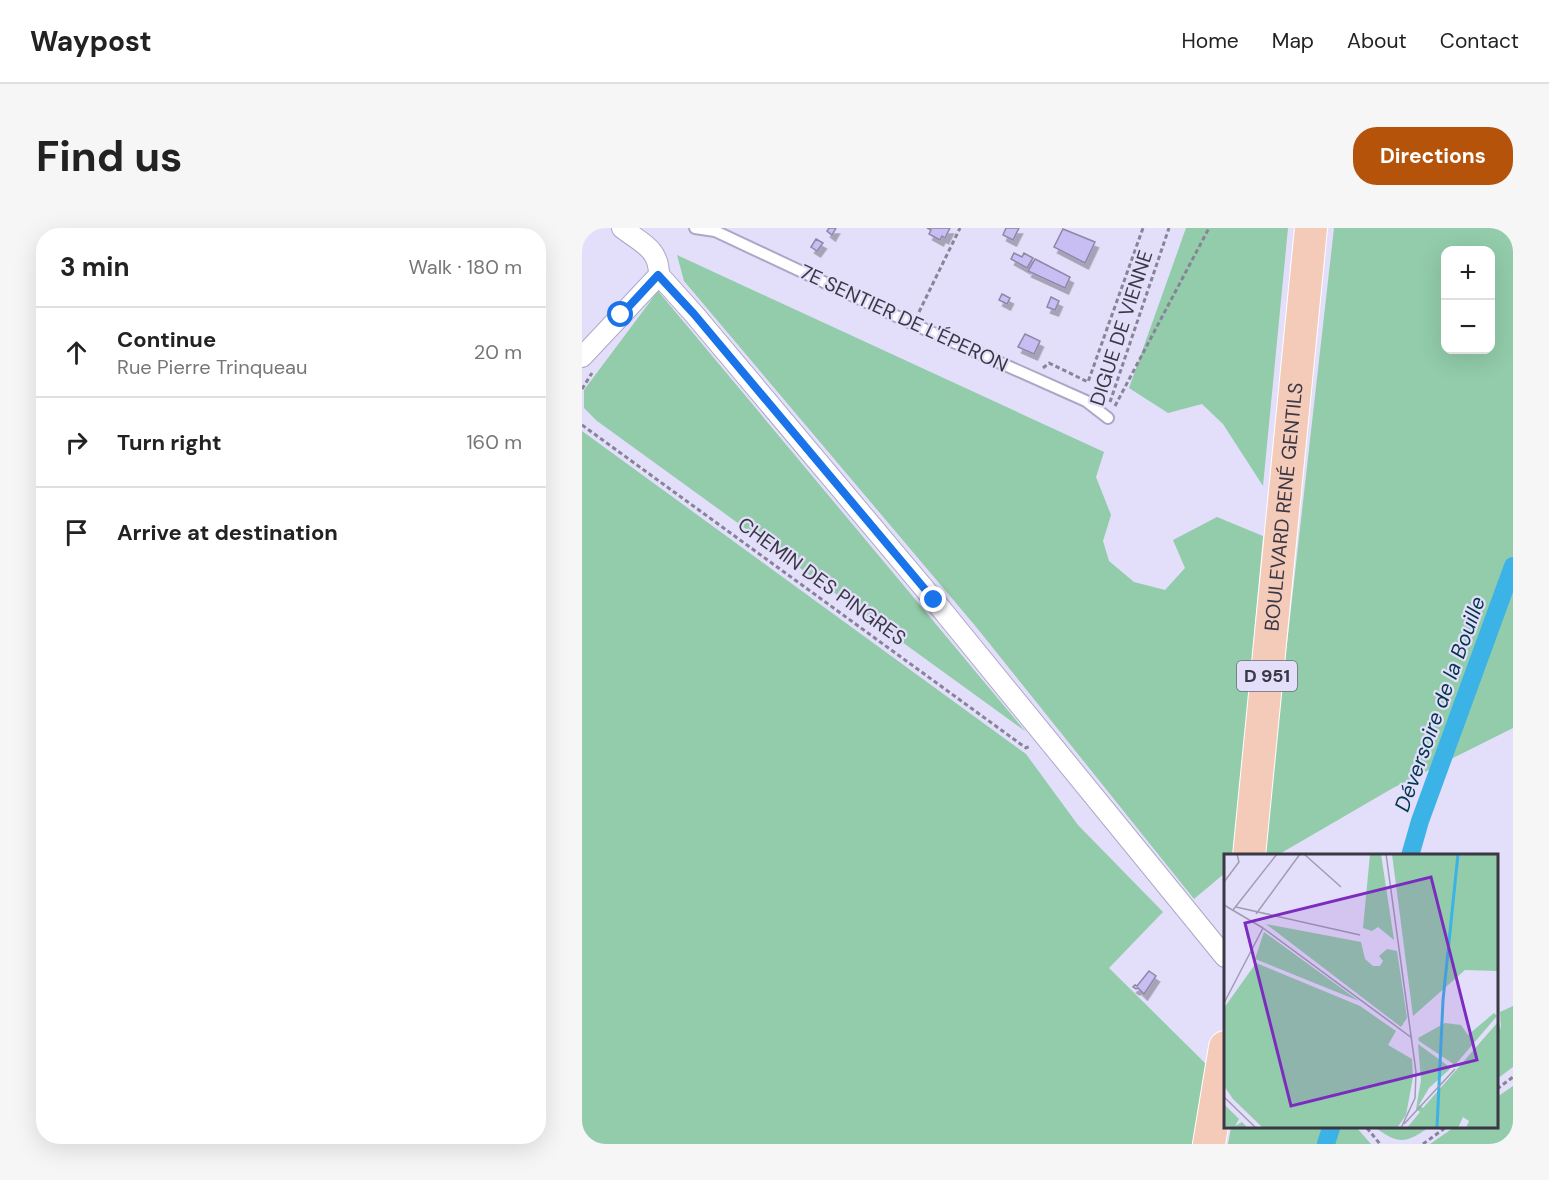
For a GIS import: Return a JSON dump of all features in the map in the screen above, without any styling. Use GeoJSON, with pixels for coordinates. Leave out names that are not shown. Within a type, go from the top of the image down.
{"type":"FeatureCollection","features":[{"type":"Feature","properties":{"kind":"main road","name":"BOULEVARD RENÉ GENTILS"},"geometry":{"type":"LineString","coordinates":[[1249,854],[1311,228]]}},
{"type":"Feature","properties":{"kind":"main road"},"geometry":{"type":"LineString","coordinates":[[1209,1144],[1224,1053]]}},
{"type":"Feature","properties":{"kind":"street"},"geometry":{"type":"LineString","coordinates":[[582,357],[658,275],[659,264],[654,252],[622,228]]}},
{"type":"Feature","properties":{"kind":"street"},"geometry":{"type":"LineString","coordinates":[[658,275],[694,314],[896,555],[1224,956]]}},
{"type":"Feature","properties":{"kind":"lane","name":"7E SENTIER DE L'ÉPERON"},"geometry":{"type":"LineString","coordinates":[[695,228],[715,231],[1086,401],[1108,418]]}},
{"type":"Feature","properties":{"kind":"path"},"geometry":{"type":"LineString","coordinates":[[914,324],[960,228]]}},
{"type":"Feature","properties":{"kind":"path"},"geometry":{"type":"LineString","coordinates":[[1031,377],[1049,363],[1088,382],[1143,228]]}},
{"type":"Feature","properties":{"kind":"path","name":"DIGUE DE VIENNE"},"geometry":{"type":"LineString","coordinates":[[1108,418],[1108,409],[1169,228]]}},
{"type":"Feature","properties":{"kind":"path"},"geometry":{"type":"LineString","coordinates":[[1108,418],[1209,228]]}},
{"type":"Feature","properties":{"kind":"path","name":"CHEMIN DES PINGRES"},"geometry":{"type":"LineString","coordinates":[[582,425],[1026,748],[1048,740]]}},
{"type":"Feature","properties":{"kind":"path"},"geometry":{"type":"LineString","coordinates":[[1498,1088],[1513,1077]]}},
{"type":"Feature","properties":{"kind":"path"},"geometry":{"type":"LineString","coordinates":[[1368,1129],[1380,1144]]}},
{"type":"Feature","properties":{"kind":"path"},"geometry":{"type":"LineString","coordinates":[[1423,1144],[1444,1129]]}},
{"type":"Feature","properties":{"kind":"green space"},"geometry":{"type":"Polygon","coordinates":[[[1186,228],[1288,228],[1263,486],[1223,424],[1202,404],[1168,413],[1129,388],[1186,228]]]}},
{"type":"Feature","properties":{"kind":"green space"},"geometry":{"type":"Polygon","coordinates":[[[1334,228],[1513,228],[1513,728],[1393,788],[1279,854],[1263,854],[1334,228]]]}},
{"type":"Feature","properties":{"kind":"green space"},"geometry":{"type":"Polygon","coordinates":[[[677,255],[1104,452],[1096,477],[1111,515],[1103,541],[1109,561],[1134,582],[1165,590],[1185,568],[1173,540],[1217,517],[1263,536],[1234,854],[1224,854],[1224,874],[1194,899],[977,628],[684,281],[677,255]]]}},
{"type":"Feature","properties":{"kind":"green space"},"geometry":{"type":"Polygon","coordinates":[[[658,291],[1025,731],[597,421],[584,408],[584,390],[658,291]]]}},
{"type":"Feature","properties":{"kind":"green space"},"geometry":{"type":"Polygon","coordinates":[[[582,431],[1026,754],[1078,825],[1163,912],[1109,968],[1208,1066],[1192,1144],[582,1144],[582,431]]]}},
{"type":"Feature","properties":{"kind":"green space"},"geometry":{"type":"Polygon","coordinates":[[[1513,1006],[1513,1067],[1498,1078],[1498,1020],[1501,1030],[1500,1012],[1513,1006]]]}},
{"type":"Feature","properties":{"kind":"green space"},"geometry":{"type":"Polygon","coordinates":[[[1513,1086],[1513,1144],[1430,1144],[1452,1129],[1498,1129],[1498,1096],[1513,1086]]]}},
{"type":"Feature","properties":{"kind":"green space"},"geometry":{"type":"Polygon","coordinates":[[[1231,1129],[1358,1129],[1371,1144],[1228,1144],[1231,1129]]]}},
{"type":"Feature","properties":{"kind":"green space"},"geometry":{"type":"Polygon","coordinates":[[[1378,1129],[1426,1129],[1407,1139],[1390,1137],[1378,1129]]]}},
{"type":"Feature","properties":{"kind":"building"},"geometry":{"type":"Polygon","coordinates":[[[829,228],[836,228],[832,235],[827,231],[829,228]]]}},
{"type":"Feature","properties":{"kind":"building"},"geometry":{"type":"Polygon","coordinates":[[[927,228],[950,228],[945,238],[942,236],[940,240],[929,234],[931,230],[927,228]]]}},
{"type":"Feature","properties":{"kind":"building"},"geometry":{"type":"Polygon","coordinates":[[[1006,228],[1019,228],[1013,240],[1003,235],[1006,228]]]}},
{"type":"Feature","properties":{"kind":"building"},"geometry":{"type":"Polygon","coordinates":[[[1063,229],[1095,242],[1085,263],[1054,247],[1063,229]]]}},
{"type":"Feature","properties":{"kind":"building"},"geometry":{"type":"Polygon","coordinates":[[[816,239],[823,243],[817,251],[811,247],[816,239]]]}},
{"type":"Feature","properties":{"kind":"building"},"geometry":{"type":"Polygon","coordinates":[[[1014,253],[1022,257],[1024,253],[1033,258],[1027,268],[1011,259],[1014,253]]]}},
{"type":"Feature","properties":{"kind":"building"},"geometry":{"type":"Polygon","coordinates":[[[1035,259],[1070,277],[1065,288],[1028,271],[1035,259]]]}},
{"type":"Feature","properties":{"kind":"building"},"geometry":{"type":"Polygon","coordinates":[[[1002,294],[1010,298],[1007,304],[999,300],[1002,294]]]}},
{"type":"Feature","properties":{"kind":"building"},"geometry":{"type":"Polygon","coordinates":[[[1051,297],[1059,301],[1055,310],[1047,307],[1051,297]]]}},
{"type":"Feature","properties":{"kind":"building"},"geometry":{"type":"Polygon","coordinates":[[[1025,334],[1040,341],[1034,354],[1018,347],[1025,334]]]}},
{"type":"Feature","properties":{"kind":"building"},"geometry":{"type":"Polygon","coordinates":[[[1149,971],[1156,976],[1144,994],[1138,988],[1133,987],[1137,986],[1149,971]]]}},
{"type":"Feature","properties":{"kind":"waterway","name":"Déversoire de la Bouille"},"geometry":{"type":"LineString","coordinates":[[1411,854],[1420,821],[1513,566]]}},
{"type":"Feature","properties":{"kind":"waterway","name":"Déversoire de la Bouille"},"geometry":{"type":"LineString","coordinates":[[1326,1144],[1331,1129]]}},
{"type":"Feature","properties":{"kind":"route"},"geometry":{"type":"LineString","coordinates":[[621,315],[658,275],[667,283],[934,600]]}}]}
